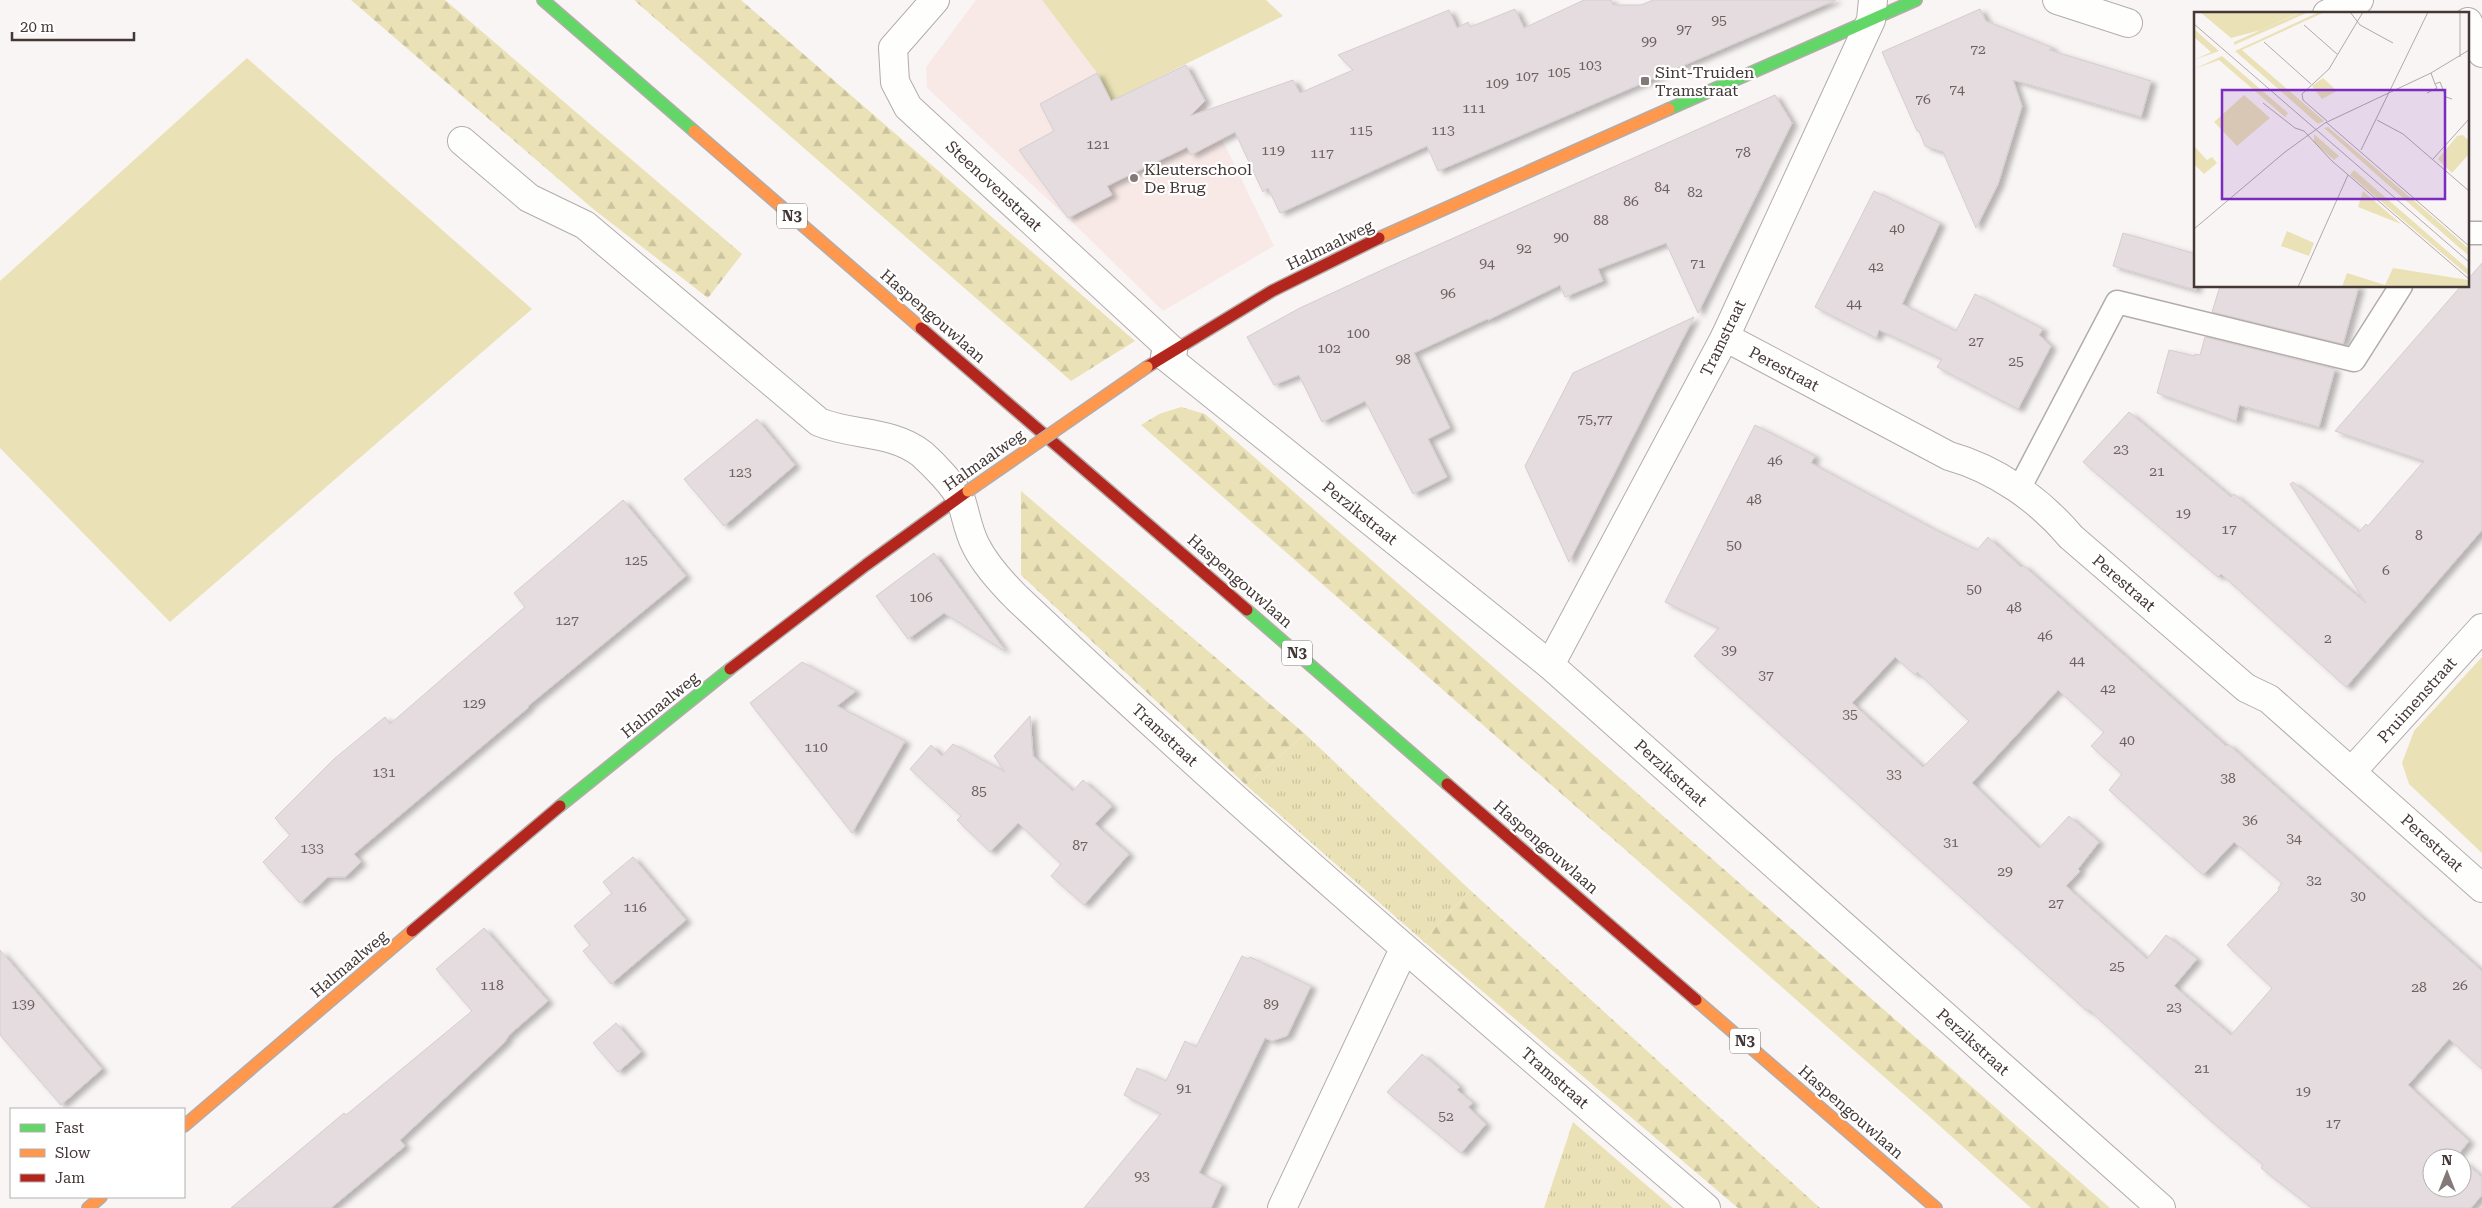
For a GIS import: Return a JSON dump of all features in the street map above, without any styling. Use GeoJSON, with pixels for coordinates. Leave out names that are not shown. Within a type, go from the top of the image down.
{"type":"FeatureCollection","features":[{"type":"Feature","properties":{"kind":"street","name":"Haspengouwlaan"},"geometry":{"type":"LineString","coordinates":[[543,0],[1936,1208]]}},
{"type":"Feature","properties":{"kind":"street","name":"Steenovenstraat"},"geometry":{"type":"LineString","coordinates":[[935,0],[894,48],[895,82],[908,107],[1161,358]]}},
{"type":"Feature","properties":{"kind":"street","name":"Halmaalweg"},"geometry":{"type":"LineString","coordinates":[[185,1125],[488,868],[706,688],[896,542],[1161,358],[1272,291],[1343,254],[1872,10],[1916,0]]}},
{"type":"Feature","properties":{"kind":"street"},"geometry":{"type":"LineString","coordinates":[[2056,0],[2128,23]]}},
{"type":"Feature","properties":{"kind":"street"},"geometry":{"type":"LineString","coordinates":[[2332,12],[2359,0]]}},
{"type":"Feature","properties":{"kind":"street"},"geometry":{"type":"LineString","coordinates":[[2458,0],[2464,12]]}},
{"type":"Feature","properties":{"kind":"street","name":"Tramstraat"},"geometry":{"type":"LineString","coordinates":[[1550,665],[1725,337],[1872,10]]}},
{"type":"Feature","properties":{"kind":"street"},"geometry":{"type":"LineString","coordinates":[[2470,26],[2482,53]]}},
{"type":"Feature","properties":{"kind":"street"},"geometry":{"type":"LineString","coordinates":[[462,141],[529,198],[585,225],[819,422],[841,430],[868,432],[894,439],[918,452],[964,494]]}},
{"type":"Feature","properties":{"kind":"street","name":"Perestraat"},"geometry":{"type":"LineString","coordinates":[[1725,337],[1949,456],[1970,462],[2019,489],[2056,520],[2071,537],[2246,688],[2269,698],[2482,888]]}},
{"type":"Feature","properties":{"kind":"street","name":"Perzikstraat"},"geometry":{"type":"LineString","coordinates":[[1161,358],[1550,665],[2161,1208]]}},
{"type":"Feature","properties":{"kind":"street","name":"Tramstraat"},"geometry":{"type":"LineString","coordinates":[[964,494],[964,517],[976,547],[1014,594],[1223,788],[1404,949],[1706,1208]]}},
{"type":"Feature","properties":{"kind":"street","name":"Pruimenstraat"},"geometry":{"type":"LineString","coordinates":[[2352,771],[2482,628]]}},
{"type":"Feature","properties":{"kind":"street"},"geometry":{"type":"LineString","coordinates":[[1282,1208],[1404,949]]}},
{"type":"Feature","properties":{"kind":"street"},"geometry":{"type":"LineString","coordinates":[[88,1208],[100,1198]]}},
{"type":"Feature","properties":{"kind":"lane"},"geometry":{"type":"LineString","coordinates":[[2019,489],[2117,302],[2354,360],[2400,288]]}},
{"type":"Feature","properties":{"kind":"shaded area","name":"Kleuterschool De Brug"},"geometry":{"type":"Polygon","coordinates":[[[976,0],[1042,0],[1097,73],[1111,101],[1186,65],[1274,246],[1163,311],[1068,218],[927,88],[926,67],[976,0]]]}},
{"type":"Feature","properties":{"kind":"green space"},"geometry":{"type":"Polygon","coordinates":[[[351,0],[445,0],[742,254],[708,298],[592,208],[351,0]]]}},
{"type":"Feature","properties":{"kind":"green space"},"geometry":{"type":"Polygon","coordinates":[[[634,0],[741,0],[1135,341],[1071,381],[634,0]]]}},
{"type":"Feature","properties":{"kind":"green space"},"geometry":{"type":"Polygon","coordinates":[[[1042,0],[1266,0],[1283,16],[1111,101],[1097,73],[1042,0]]]}},
{"type":"Feature","properties":{"kind":"green space"},"geometry":{"type":"Polygon","coordinates":[[[247,58],[532,309],[170,622],[0,448],[0,281],[247,58]]]}},
{"type":"Feature","properties":{"kind":"green space"},"geometry":{"type":"Polygon","coordinates":[[[1181,407],[1205,414],[2110,1208],[2031,1208],[1931,1118],[1141,425],[1159,414],[1181,407]]]}},
{"type":"Feature","properties":{"kind":"green space"},"geometry":{"type":"Polygon","coordinates":[[[1021,491],[1305,734],[1246,785],[1021,575],[1021,491]]]}},
{"type":"Feature","properties":{"kind":"green space"},"geometry":{"type":"Polygon","coordinates":[[[2482,657],[2482,853],[2409,784],[2402,763],[2414,731],[2482,657]]]}},
{"type":"Feature","properties":{"kind":"green space"},"geometry":{"type":"Polygon","coordinates":[[[1305,734],[1470,890],[1423,941],[1246,785],[1305,734]]]}},
{"type":"Feature","properties":{"kind":"green space"},"geometry":{"type":"Polygon","coordinates":[[[1470,890],[1820,1208],[1738,1208],[1423,941],[1470,890]]]}},
{"type":"Feature","properties":{"kind":"green space"},"geometry":{"type":"Polygon","coordinates":[[[1573,1122],[1673,1208],[1544,1208],[1573,1122]]]}},
{"type":"Feature","properties":{"kind":"building"},"geometry":{"type":"Polygon","coordinates":[[[1584,0],[1611,0],[1613,5],[1641,5],[1653,0],[1836,0],[1438,171],[1427,146],[1280,213],[1268,188],[1263,192],[1235,132],[1191,155],[1187,147],[1107,186],[1112,195],[1068,218],[1019,150],[1054,131],[1040,104],[1097,73],[1111,101],[1186,65],[1205,101],[1190,116],[1293,80],[1300,93],[1353,70],[1338,55],[1449,10],[1457,28],[1468,22],[1470,27],[1515,9],[1524,28],[1584,0]]]}},
{"type":"Feature","properties":{"kind":"building"},"geometry":{"type":"Polygon","coordinates":[[[1980,9],[1986,21],[2053,48],[2049,50],[2151,81],[2141,117],[2013,80],[2022,106],[1998,184],[1976,228],[1943,152],[1925,146],[1882,52],[1980,9]]]}},
{"type":"Feature","properties":{"kind":"building"},"geometry":{"type":"Polygon","coordinates":[[[1775,95],[1792,123],[1698,313],[1666,243],[1598,269],[1603,281],[1565,297],[1560,285],[1414,353],[1450,428],[1428,439],[1447,477],[1413,494],[1365,401],[1322,422],[1299,375],[1274,385],[1247,337],[1300,308],[1384,269],[1775,95]]]}},
{"type":"Feature","properties":{"kind":"building"},"geometry":{"type":"Polygon","coordinates":[[[1874,191],[1940,223],[1902,304],[1956,331],[1975,294],[2043,329],[2039,335],[2051,346],[2018,409],[1937,367],[1942,359],[1879,330],[1876,338],[1815,307],[1874,191]]]}},
{"type":"Feature","properties":{"kind":"building"},"geometry":{"type":"Polygon","coordinates":[[[2123,233],[2194,253],[2194,288],[2196,290],[2113,266],[2123,233]]]}},
{"type":"Feature","properties":{"kind":"building"},"geometry":{"type":"Polygon","coordinates":[[[2482,263],[2482,530],[2346,687],[2221,574],[2218,577],[2083,462],[2129,412],[2231,497],[2234,494],[2366,603],[2290,484],[2293,482],[2359,532],[2366,524],[2368,526],[2424,461],[2335,431],[2459,288],[2470,288],[2470,277],[2482,263]]]}},
{"type":"Feature","properties":{"kind":"building"},"geometry":{"type":"Polygon","coordinates":[[[2219,288],[2358,288],[2343,344],[2212,312],[2219,288]]]}},
{"type":"Feature","properties":{"kind":"building"},"geometry":{"type":"Polygon","coordinates":[[[1694,317],[1569,562],[1525,466],[1573,373],[1694,317]]]}},
{"type":"Feature","properties":{"kind":"building"},"geometry":{"type":"Polygon","coordinates":[[[2205,337],[2335,369],[2319,427],[2239,405],[2236,421],[2157,393],[2169,350],[2195,356],[2195,354],[2200,355],[2205,337]]]}},
{"type":"Feature","properties":{"kind":"building"},"geometry":{"type":"Polygon","coordinates":[[[757,419],[795,465],[724,526],[684,479],[757,419]]]}},
{"type":"Feature","properties":{"kind":"building"},"geometry":{"type":"Polygon","coordinates":[[[1755,425],[1815,456],[1811,463],[1977,550],[1988,537],[2021,567],[2023,565],[2226,746],[2228,744],[2482,971],[2482,1069],[2449,1039],[2408,1085],[2469,1141],[2463,1148],[2422,1148],[2422,1198],[2472,1198],[2472,1168],[2482,1177],[2482,1195],[2471,1208],[2312,1208],[2261,1168],[2263,1165],[2211,1121],[2089,1010],[2087,1011],[1694,656],[1719,628],[1665,602],[1755,425]],[[1895,657],[1852,703],[1923,767],[1969,721],[1917,672],[1915,675],[1895,657]],[[2058,690],[1972,783],[2039,848],[2069,816],[2099,842],[2078,869],[2080,871],[2066,886],[2147,959],[2166,935],[2197,959],[2174,986],[2231,1035],[2272,988],[2227,945],[2279,890],[2278,888],[2282,883],[2234,842],[2203,875],[2109,790],[2122,774],[2091,746],[2104,732],[2058,690]]]}},
{"type":"Feature","properties":{"kind":"building"},"geometry":{"type":"Polygon","coordinates":[[[623,500],[686,576],[528,706],[354,854],[361,862],[345,877],[328,877],[300,903],[263,862],[290,835],[275,818],[334,759],[385,717],[390,724],[525,607],[514,593],[623,500]]]}},
{"type":"Feature","properties":{"kind":"building"},"geometry":{"type":"Polygon","coordinates":[[[934,553],[1003,650],[944,613],[908,639],[876,596],[934,553]]]}},
{"type":"Feature","properties":{"kind":"building"},"geometry":{"type":"Polygon","coordinates":[[[802,662],[856,691],[837,706],[905,741],[852,833],[750,703],[802,662]]]}},
{"type":"Feature","properties":{"kind":"building"},"geometry":{"type":"Polygon","coordinates":[[[1030,716],[1033,756],[1073,791],[1083,780],[1112,806],[1095,824],[1129,854],[1084,905],[1051,876],[1061,864],[1018,823],[990,852],[957,820],[961,816],[910,769],[931,745],[942,756],[953,744],[1005,772],[994,756],[1030,716]]]}},
{"type":"Feature","properties":{"kind":"building"},"geometry":{"type":"Polygon","coordinates":[[[633,857],[686,920],[611,984],[583,951],[590,945],[574,926],[612,893],[603,882],[633,857]]]}},
{"type":"Feature","properties":{"kind":"building"},"geometry":{"type":"Polygon","coordinates":[[[484,928],[548,1001],[509,1035],[505,1042],[400,1140],[405,1146],[331,1208],[231,1208],[344,1113],[346,1115],[472,1011],[436,969],[484,928]]]}},
{"type":"Feature","properties":{"kind":"building"},"geometry":{"type":"Polygon","coordinates":[[[0,950],[102,1069],[61,1105],[0,1035],[0,950]]]}},
{"type":"Feature","properties":{"kind":"building"},"geometry":{"type":"Polygon","coordinates":[[[1242,956],[1248,959],[1250,957],[1311,986],[1287,1036],[1272,1041],[1265,1038],[1199,1173],[1222,1184],[1211,1208],[1084,1208],[1161,1114],[1124,1095],[1137,1068],[1166,1081],[1185,1041],[1196,1047],[1242,956]]]}},
{"type":"Feature","properties":{"kind":"building"},"geometry":{"type":"Polygon","coordinates":[[[616,1023],[641,1052],[618,1072],[593,1043],[616,1023]]]}},
{"type":"Feature","properties":{"kind":"building"},"geometry":{"type":"Polygon","coordinates":[[[1422,1054],[1460,1087],[1457,1090],[1473,1103],[1468,1107],[1486,1124],[1461,1153],[1387,1092],[1422,1054]]]}},
{"type":"Feature","properties":{"kind":"traffic: fast"},"geometry":{"type":"LineString","coordinates":[[543,0],[694,131]]}},
{"type":"Feature","properties":{"kind":"traffic: fast"},"geometry":{"type":"LineString","coordinates":[[1669,109],[1916,0]]}},
{"type":"Feature","properties":{"kind":"traffic: fast"},"geometry":{"type":"LineString","coordinates":[[1247,610],[1447,784]]}},
{"type":"Feature","properties":{"kind":"traffic: fast"},"geometry":{"type":"LineString","coordinates":[[560,806],[730,669]]}},
{"type":"Feature","properties":{"kind":"traffic: slow"},"geometry":{"type":"LineString","coordinates":[[1379,238],[1669,109]]}},
{"type":"Feature","properties":{"kind":"traffic: slow"},"geometry":{"type":"LineString","coordinates":[[694,131],[921,328]]}},
{"type":"Feature","properties":{"kind":"traffic: slow"},"geometry":{"type":"LineString","coordinates":[[968,491],[1147,367]]}},
{"type":"Feature","properties":{"kind":"traffic: slow"},"geometry":{"type":"LineString","coordinates":[[185,1125],[412,931]]}},
{"type":"Feature","properties":{"kind":"traffic: slow"},"geometry":{"type":"LineString","coordinates":[[1696,1000],[1936,1208]]}},
{"type":"Feature","properties":{"kind":"traffic: slow"},"geometry":{"type":"LineString","coordinates":[[88,1208],[100,1198]]}},
{"type":"Feature","properties":{"kind":"traffic: jam"},"geometry":{"type":"LineString","coordinates":[[1147,367],[1272,291],[1379,238]]}},
{"type":"Feature","properties":{"kind":"traffic: jam"},"geometry":{"type":"LineString","coordinates":[[921,328],[1247,610]]}},
{"type":"Feature","properties":{"kind":"traffic: jam"},"geometry":{"type":"LineString","coordinates":[[730,669],[866,565],[968,491]]}},
{"type":"Feature","properties":{"kind":"traffic: jam"},"geometry":{"type":"LineString","coordinates":[[1447,784],[1696,1000]]}},
{"type":"Feature","properties":{"kind":"traffic: jam"},"geometry":{"type":"LineString","coordinates":[[412,931],[560,806]]}},
{"type":"Feature","properties":{"kind":"place","name":"Sint-Truiden Tramstraat"},"geometry":{"type":"Point","coordinates":[1645,81]}},
{"type":"Feature","properties":{"kind":"place","name":"Kleuterschool De Brug"},"geometry":{"type":"Point","coordinates":[1134,178]}}]}
